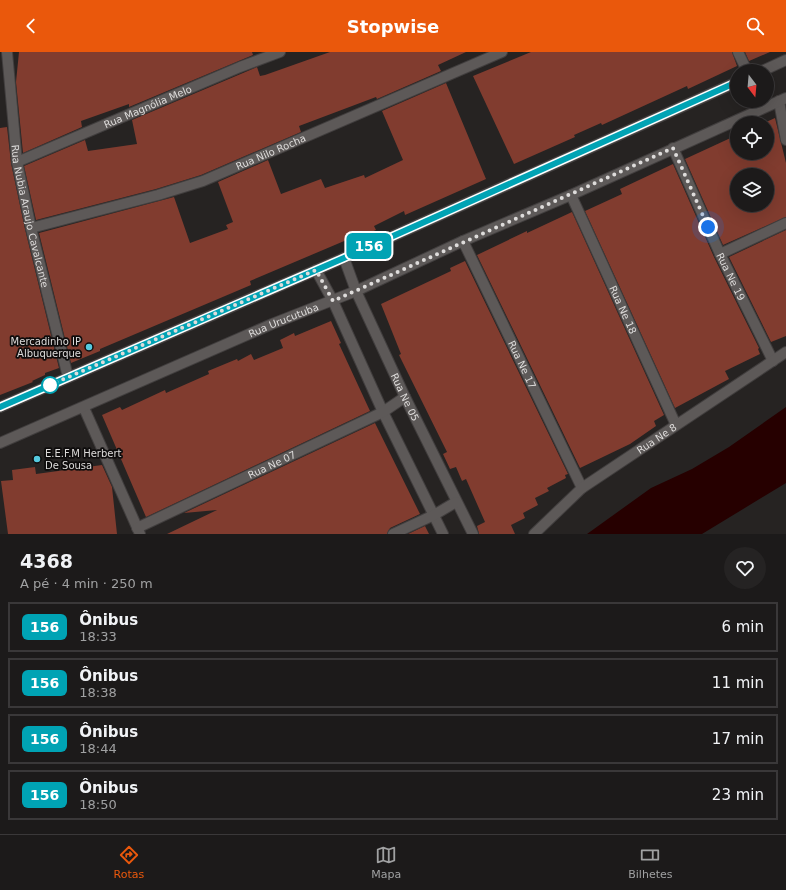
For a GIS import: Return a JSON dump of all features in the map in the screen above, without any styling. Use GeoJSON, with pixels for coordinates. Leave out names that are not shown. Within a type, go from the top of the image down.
{"type":"FeatureCollection","features":[{"type":"Feature","properties":{"kind":"street","name":"Rua Nubia Araujo Cavalcante"},"geometry":{"type":"LineString","coordinates":[[7,52],[4,63],[17,162],[31,228],[68,378]]}},
{"type":"Feature","properties":{"kind":"street","name":"Rua Magnólia Melo"},"geometry":{"type":"LineString","coordinates":[[17,162],[240,67],[280,52]]}},
{"type":"Feature","properties":{"kind":"street","name":"Rua Nilo Rocha"},"geometry":{"type":"LineString","coordinates":[[31,228],[144,199],[203,180],[502,52]]}},
{"type":"Feature","properties":{"kind":"street"},"geometry":{"type":"LineString","coordinates":[[738,52],[743,64]]}},
{"type":"Feature","properties":{"kind":"street"},"geometry":{"type":"LineString","coordinates":[[774,66],[786,60]]}},
{"type":"Feature","properties":{"kind":"street"},"geometry":{"type":"LineString","coordinates":[[0,407],[344,258],[730,85]]}},
{"type":"Feature","properties":{"kind":"street"},"geometry":{"type":"LineString","coordinates":[[783,99],[786,140]]}},
{"type":"Feature","properties":{"kind":"street","name":"Rua Urucutuba"},"geometry":{"type":"LineString","coordinates":[[0,443],[84,408],[272,324],[356,291],[462,241],[571,195],[783,99]]}},
{"type":"Feature","properties":{"kind":"street","name":"Rua Ne 19"},"geometry":{"type":"LineString","coordinates":[[673,148],[720,254],[773,361]]}},
{"type":"Feature","properties":{"kind":"street","name":"Rua Ne 18"},"geometry":{"type":"LineString","coordinates":[[571,195],[676,425]]}},
{"type":"Feature","properties":{"kind":"street"},"geometry":{"type":"LineString","coordinates":[[720,254],[786,223]]}},
{"type":"Feature","properties":{"kind":"street","name":"Rua Ne 17"},"geometry":{"type":"LineString","coordinates":[[462,241],[582,488]]}},
{"type":"Feature","properties":{"kind":"street","name":"Rua Ne 05"},"geometry":{"type":"LineString","coordinates":[[344,258],[356,291],[405,397],[473,534]]}},
{"type":"Feature","properties":{"kind":"street"},"geometry":{"type":"LineString","coordinates":[[316,270],[333,301],[383,412],[443,534]]}},
{"type":"Feature","properties":{"kind":"street","name":"Rua Ne 8"},"geometry":{"type":"LineString","coordinates":[[534,534],[582,488],[786,352]]}},
{"type":"Feature","properties":{"kind":"street","name":"Rua Ne 07"},"geometry":{"type":"LineString","coordinates":[[138,531],[383,412],[405,397]]}},
{"type":"Feature","properties":{"kind":"street"},"geometry":{"type":"LineString","coordinates":[[84,408],[138,531]]}},
{"type":"Feature","properties":{"kind":"street"},"geometry":{"type":"LineString","coordinates":[[393,534],[434,515],[456,502]]}},
{"type":"Feature","properties":{"kind":"shaded area"},"geometry":{"type":"Polygon","coordinates":[[[786,407],[786,483],[702,534],[587,534],[651,488],[692,469],[729,447],[786,407]]]}},
{"type":"Feature","properties":{"kind":"building"},"geometry":{"type":"Polygon","coordinates":[[[19,52],[252,52],[253,55],[129,107],[129,104],[81,121],[82,127],[23,153],[16,82],[19,52]]]}},
{"type":"Feature","properties":{"kind":"building"},"geometry":{"type":"Polygon","coordinates":[[[330,52],[466,52],[438,65],[441,71],[377,99],[376,97],[299,126],[301,132],[201,175],[156,189],[36,220],[24,166],[85,140],[88,151],[137,144],[132,120],[257,67],[260,76],[265,75],[330,52]]]}},
{"type":"Feature","properties":{"kind":"building"},"geometry":{"type":"Polygon","coordinates":[[[531,52],[732,52],[736,64],[730,64],[730,69],[688,89],[687,86],[602,125],[601,123],[574,135],[575,137],[514,164],[473,76],[531,52]]]}},
{"type":"Feature","properties":{"kind":"building"},"geometry":{"type":"Polygon","coordinates":[[[745,52],[770,52],[749,61],[745,52]]]}},
{"type":"Feature","properties":{"kind":"building"},"geometry":{"type":"Polygon","coordinates":[[[446,83],[486,179],[405,215],[404,211],[374,226],[376,230],[357,238],[356,236],[250,281],[251,285],[100,349],[100,351],[71,363],[39,233],[174,197],[190,243],[228,229],[226,225],[233,222],[218,182],[268,160],[281,194],[321,179],[325,188],[364,175],[365,178],[403,160],[382,111],[446,83]]]}},
{"type":"Feature","properties":{"kind":"building"},"geometry":{"type":"Polygon","coordinates":[[[775,118],[786,163],[786,217],[723,245],[685,159],[730,138],[730,160],[774,160],[775,118]]]}},
{"type":"Feature","properties":{"kind":"building"},"geometry":{"type":"Polygon","coordinates":[[[7,127],[11,163],[25,229],[59,368],[45,373],[45,375],[32,381],[33,382],[0,395],[0,128],[7,127]]]}},
{"type":"Feature","properties":{"kind":"building"},"geometry":{"type":"Polygon","coordinates":[[[673,164],[714,257],[759,348],[760,354],[725,371],[729,379],[675,408],[585,211],[622,194],[620,189],[673,164]]]}},
{"type":"Feature","properties":{"kind":"building"},"geometry":{"type":"Polygon","coordinates":[[[572,212],[664,415],[654,421],[656,426],[630,444],[580,468],[477,255],[527,231],[527,233],[572,212]]]}},
{"type":"Feature","properties":{"kind":"building"},"geometry":{"type":"Polygon","coordinates":[[[786,230],[786,336],[771,342],[729,257],[786,230]]]}},
{"type":"Feature","properties":{"kind":"building"},"geometry":{"type":"Polygon","coordinates":[[[465,261],[568,474],[565,475],[566,478],[547,488],[549,491],[535,498],[538,505],[523,513],[525,518],[511,525],[515,534],[479,534],[477,526],[485,522],[466,479],[462,481],[456,467],[450,469],[443,454],[447,452],[399,355],[401,354],[381,304],[451,271],[450,268],[465,261]]]}},
{"type":"Feature","properties":{"kind":"building"},"geometry":{"type":"Polygon","coordinates":[[[331,321],[341,343],[339,344],[370,411],[146,517],[102,415],[120,407],[122,410],[165,390],[166,393],[209,374],[208,371],[237,359],[238,361],[251,354],[254,360],[283,348],[280,340],[294,333],[295,336],[331,321]]]}},
{"type":"Feature","properties":{"kind":"building"},"geometry":{"type":"Polygon","coordinates":[[[375,423],[420,514],[390,528],[387,534],[167,534],[217,510],[184,513],[375,423]]]}},
{"type":"Feature","properties":{"kind":"building"},"geometry":{"type":"Polygon","coordinates":[[[102,465],[112,487],[117,534],[8,534],[1,481],[13,480],[12,470],[35,467],[36,474],[102,465]]]}},
{"type":"Feature","properties":{"kind":"building"},"geometry":{"type":"Polygon","coordinates":[[[425,526],[429,534],[408,534],[425,526]]]}},
{"type":"Feature","properties":{"kind":"bus line","name":"156"},"geometry":{"type":"LineString","coordinates":[[0,407],[344,258],[730,85]]}},
{"type":"Feature","properties":{"kind":"place","name":"Mercadinho IP Albuquerque"},"geometry":{"type":"Point","coordinates":[89,347]}},
{"type":"Feature","properties":{"kind":"place","name":"E.E.F.M Herbert De Sousa"},"geometry":{"type":"Point","coordinates":[37,459]}},
{"type":"Feature","properties":{"kind":"route"},"geometry":{"type":"LineString","coordinates":[[50,385],[316,270],[333,301],[462,241],[571,195],[673,148],[708,227]]}}]}
